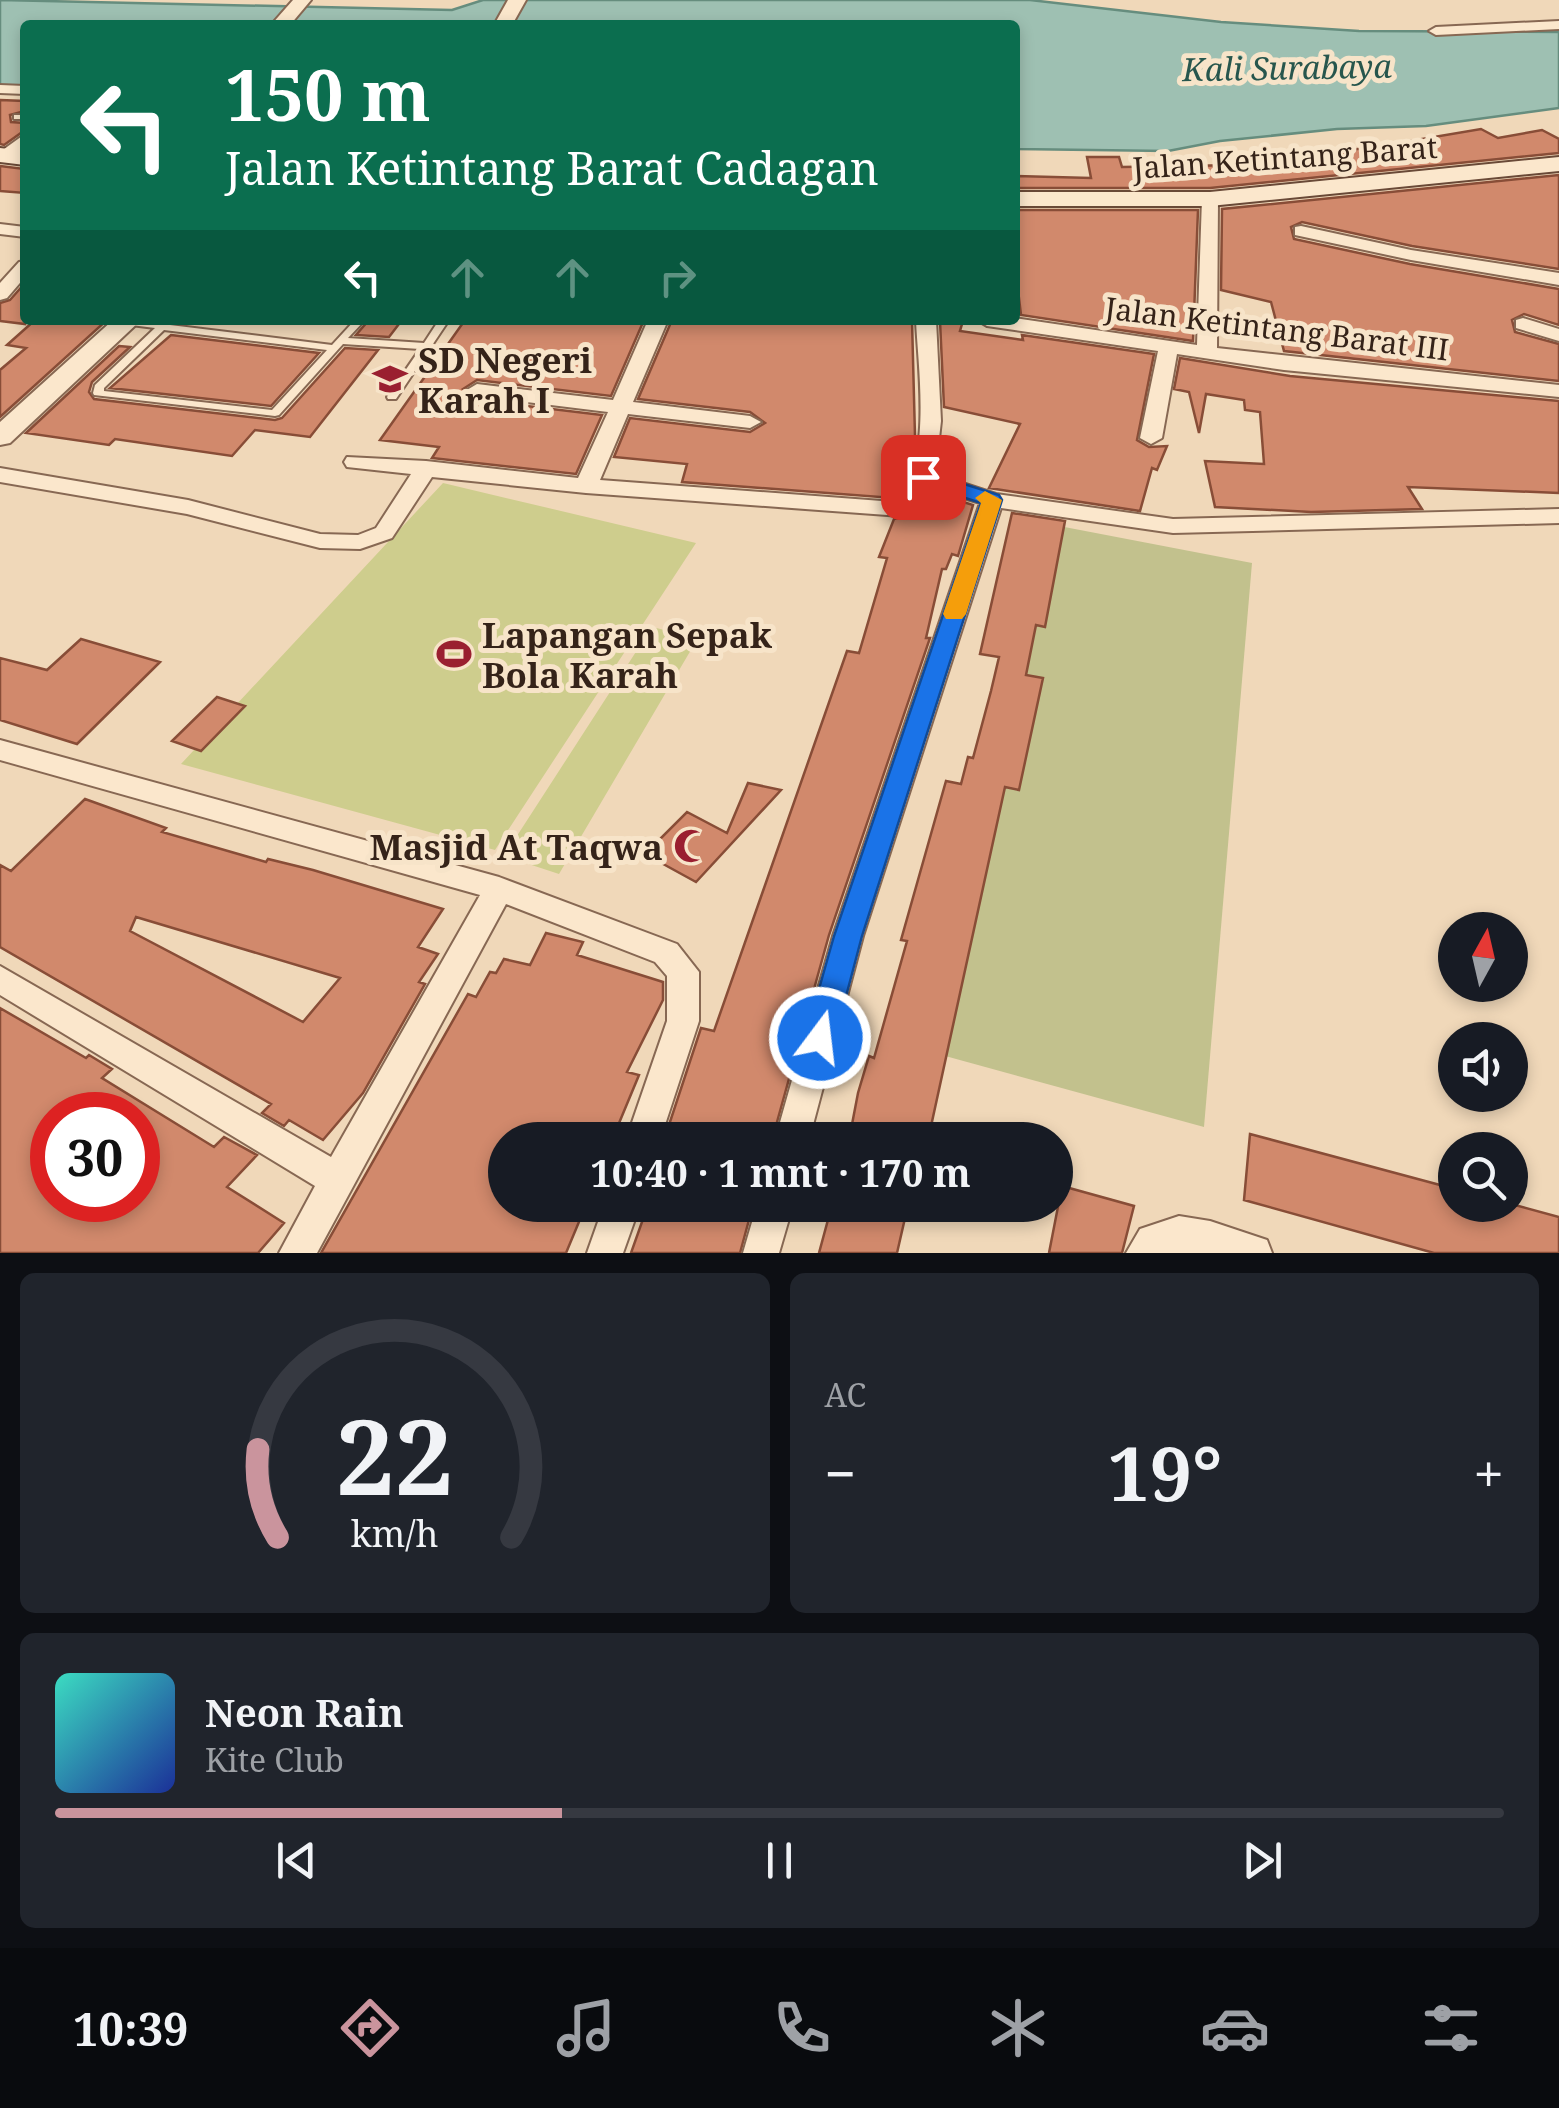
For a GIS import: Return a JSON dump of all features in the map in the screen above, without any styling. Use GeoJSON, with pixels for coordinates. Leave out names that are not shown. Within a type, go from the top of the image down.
{"type":"FeatureCollection","features":[{"type":"Feature","properties":{"kind":"main road","name":"Jalan Ketintang Barat"},"geometry":{"type":"LineString","coordinates":[[1020,199],[1210,199],[1559,164]]}},
{"type":"Feature","properties":{"kind":"street"},"geometry":{"type":"LineString","coordinates":[[284,20],[302,0]]}},
{"type":"Feature","properties":{"kind":"street"},"geometry":{"type":"LineString","coordinates":[[1436,31],[1559,25]]}},
{"type":"Feature","properties":{"kind":"street"},"geometry":{"type":"LineString","coordinates":[[1208,352],[1210,199]]}},
{"type":"Feature","properties":{"kind":"street"},"geometry":{"type":"LineString","coordinates":[[1301,231],[1410,255],[1559,279]]}},
{"type":"Feature","properties":{"kind":"street"},"geometry":{"type":"LineString","coordinates":[[0,294],[20,272]]}},
{"type":"Feature","properties":{"kind":"street"},"geometry":{"type":"LineString","coordinates":[[1522,324],[1559,334]]}},
{"type":"Feature","properties":{"kind":"street"},"geometry":{"type":"LineString","coordinates":[[0,437],[123,325]]}},
{"type":"Feature","properties":{"kind":"street"},"geometry":{"type":"LineString","coordinates":[[586,486],[656,325]]}},
{"type":"Feature","properties":{"kind":"street"},"geometry":{"type":"LineString","coordinates":[[354,462],[586,486],[886,510],[907,506],[923,477],[930,384],[926,325]]}},
{"type":"Feature","properties":{"kind":"street","name":"Jalan Ketintang Barat III"},"geometry":{"type":"LineString","coordinates":[[1020,325],[1350,372],[1559,391]]}},
{"type":"Feature","properties":{"kind":"street"},"geometry":{"type":"LineString","coordinates":[[1151,438],[1169,345]]}},
{"type":"Feature","properties":{"kind":"street"},"geometry":{"type":"LineString","coordinates":[[477,390],[750,422]]}},
{"type":"Feature","properties":{"kind":"street"},"geometry":{"type":"LineString","coordinates":[[0,475],[188,507],[346,543],[384,533],[426,468]]}},
{"type":"Feature","properties":{"kind":"street"},"geometry":{"type":"LineString","coordinates":[[923,477],[992,500],[1141,523],[1206,528],[1559,516]]}},
{"type":"Feature","properties":{"kind":"street"},"geometry":{"type":"LineString","coordinates":[[797,1122],[848,936],[992,500]]}},
{"type":"Feature","properties":{"kind":"street"},"geometry":{"type":"LineString","coordinates":[[0,750],[498,889],[655,947],[673,959],[686,985],[683,1022],[649,1122]]}},
{"type":"Feature","properties":{"kind":"street"},"geometry":{"type":"LineString","coordinates":[[297,1253],[498,889]]}},
{"type":"Feature","properties":{"kind":"street"},"geometry":{"type":"LineString","coordinates":[[0,979],[339,1181]]}},
{"type":"Feature","properties":{"kind":"street"},"geometry":{"type":"LineString","coordinates":[[606,1253],[616,1222]]}},
{"type":"Feature","properties":{"kind":"street"},"geometry":{"type":"LineString","coordinates":[[762,1253],[770,1222]]}},
{"type":"Feature","properties":{"kind":"street"},"geometry":{"type":"LineString","coordinates":[[1144,1253],[1163,1232],[1190,1235],[1254,1253]]}},
{"type":"Feature","properties":{"kind":"lane"},"geometry":{"type":"LineString","coordinates":[[164,325],[99,387],[98,393],[272,414],[356,325]]}},
{"type":"Feature","properties":{"kind":"lane"},"geometry":{"type":"LineString","coordinates":[[182,325],[339,344],[427,346]]}},
{"type":"Feature","properties":{"kind":"lane"},"geometry":{"type":"LineString","coordinates":[[392,398],[441,325]]}},
{"type":"Feature","properties":{"kind":"shaded area","name":"Lapangan Sepak Bola Karah"},"geometry":{"type":"Polygon","coordinates":[[[443,483],[696,543],[495,850],[181,764],[443,483]]]}},
{"type":"Feature","properties":{"kind":"shaded area"},"geometry":{"type":"Polygon","coordinates":[[[1054,525],[1252,563],[1204,1127],[938,1054],[1054,525]]]}},
{"type":"Feature","properties":{"kind":"shaded area"},"geometry":{"type":"Polygon","coordinates":[[[652,627],[698,638],[559,874],[504,856],[652,627]]]}},
{"type":"Feature","properties":{"kind":"water","name":"Kali Surabaya"},"geometry":{"type":"Polygon","coordinates":[[[0,0],[452,10],[483,0],[1030,0],[1221,22],[1359,31],[1559,32],[1559,108],[1426,126],[1337,129],[1220,141],[1168,151],[1020,149],[1020,20],[20,20],[20,86],[0,85],[0,0]]]}},
{"type":"Feature","properties":{"kind":"building"},"geometry":{"type":"Polygon","coordinates":[[[0,100],[20,101],[20,112],[10,115],[11,122],[20,123],[20,134],[0,144],[0,100]]]}},
{"type":"Feature","properties":{"kind":"building"},"geometry":{"type":"Polygon","coordinates":[[[1481,129],[1498,138],[1542,130],[1559,139],[1559,153],[1210,188],[1020,188],[1020,176],[1091,178],[1087,157],[1119,157],[1122,167],[1239,165],[1234,160],[1369,148],[1481,129]]]}},
{"type":"Feature","properties":{"kind":"building"},"geometry":{"type":"Polygon","coordinates":[[[0,166],[20,168],[20,193],[0,191],[0,166]]]}},
{"type":"Feature","properties":{"kind":"building"},"geometry":{"type":"Polygon","coordinates":[[[1559,175],[1559,269],[1412,246],[1302,222],[1291,227],[1294,239],[1410,264],[1559,289],[1559,325],[1524,314],[1512,320],[1515,332],[1559,344],[1559,381],[1284,351],[1271,302],[1221,290],[1222,209],[1559,175]]]}},
{"type":"Feature","properties":{"kind":"building"},"geometry":{"type":"Polygon","coordinates":[[[1020,210],[1198,210],[1193,341],[1021,315],[1020,210]]]}},
{"type":"Feature","properties":{"kind":"building"},"geometry":{"type":"Polygon","coordinates":[[[20,289],[20,323],[0,321],[0,303],[10,300],[20,289]]]}},
{"type":"Feature","properties":{"kind":"building"},"geometry":{"type":"Polygon","coordinates":[[[29,325],[101,325],[0,417],[0,370],[26,348],[7,345],[29,325]]]}},
{"type":"Feature","properties":{"kind":"building"},"geometry":{"type":"Polygon","coordinates":[[[365,325],[398,325],[389,337],[356,335],[365,325]]]}},
{"type":"Feature","properties":{"kind":"building"},"geometry":{"type":"Polygon","coordinates":[[[461,325],[642,325],[611,396],[477,380],[463,389],[477,400],[602,415],[576,474],[432,458],[439,447],[380,440],[461,325]]]}},
{"type":"Feature","properties":{"kind":"building"},"geometry":{"type":"Polygon","coordinates":[[[670,325],[912,325],[915,436],[902,473],[908,473],[893,498],[682,482],[687,464],[614,457],[630,418],[750,432],[765,423],[750,412],[638,399],[670,325]]]}},
{"type":"Feature","properties":{"kind":"building"},"geometry":{"type":"Polygon","coordinates":[[[940,325],[962,325],[960,331],[1023,340],[1022,335],[1154,354],[1137,440],[1149,447],[1167,446],[1157,470],[1152,468],[1140,511],[989,488],[1020,424],[944,407],[940,325]]]}},
{"type":"Feature","properties":{"kind":"building"},"geometry":{"type":"Polygon","coordinates":[[[171,335],[319,353],[271,406],[110,388],[171,335]]]}},
{"type":"Feature","properties":{"kind":"building"},"geometry":{"type":"Polygon","coordinates":[[[119,346],[130,347],[92,382],[89,392],[94,399],[275,420],[282,418],[345,348],[378,350],[310,437],[255,430],[232,456],[115,439],[109,445],[26,433],[119,346]]]}},
{"type":"Feature","properties":{"kind":"building"},"geometry":{"type":"Polygon","coordinates":[[[1180,358],[1290,376],[1559,401],[1559,493],[1408,487],[1422,509],[1311,512],[1215,507],[1205,461],[1264,464],[1260,412],[1245,410],[1244,400],[1206,394],[1199,433],[1189,392],[1174,389],[1180,358]]]}},
{"type":"Feature","properties":{"kind":"building"},"geometry":{"type":"Polygon","coordinates":[[[932,492],[973,505],[958,556],[952,554],[946,569],[942,569],[926,638],[930,638],[829,935],[777,1122],[670,1122],[701,1028],[714,1031],[847,651],[859,653],[887,558],[879,557],[894,519],[913,515],[932,492]]]}},
{"type":"Feature","properties":{"kind":"building"},"geometry":{"type":"Polygon","coordinates":[[[1012,513],[1065,521],[1045,627],[1036,625],[1026,675],[1043,678],[1019,790],[1005,787],[932,1122],[852,1122],[869,1056],[874,1058],[907,941],[901,940],[946,781],[961,784],[968,757],[973,758],[999,657],[980,654],[1012,513]]]}},
{"type":"Feature","properties":{"kind":"building"},"geometry":{"type":"Polygon","coordinates":[[[81,639],[160,662],[77,744],[0,720],[0,658],[47,670],[81,639]]]}},
{"type":"Feature","properties":{"kind":"building"},"geometry":{"type":"Polygon","coordinates":[[[217,697],[245,706],[201,751],[172,741],[217,697]]]}},
{"type":"Feature","properties":{"kind":"building","name":"Masjid At Taqwa"},"geometry":{"type":"Polygon","coordinates":[[[748,783],[781,790],[696,882],[645,854],[687,812],[727,833],[748,783]]]}},
{"type":"Feature","properties":{"kind":"building"},"geometry":{"type":"Polygon","coordinates":[[[85,799],[166,828],[162,832],[266,862],[268,859],[313,870],[443,909],[418,947],[438,954],[419,982],[425,984],[363,1093],[323,1140],[289,1120],[284,1126],[262,1113],[271,1104],[0,947],[0,865],[11,871],[85,799]],[[136,917],[130,931],[303,1022],[340,978],[136,917]]]}},
{"type":"Feature","properties":{"kind":"building"},"geometry":{"type":"Polygon","coordinates":[[[546,933],[583,942],[577,955],[663,982],[663,1000],[627,1072],[639,1075],[619,1122],[488,1122],[488,1222],[579,1222],[566,1253],[321,1253],[468,994],[476,997],[490,972],[496,973],[504,959],[530,965],[546,933]]]}},
{"type":"Feature","properties":{"kind":"building"},"geometry":{"type":"Polygon","coordinates":[[[0,1008],[112,1069],[102,1078],[125,1092],[30,1092],[30,1222],[160,1222],[160,1114],[214,1147],[224,1137],[257,1155],[227,1187],[284,1223],[258,1253],[0,1253],[0,1008]]]}},
{"type":"Feature","properties":{"kind":"building"},"geometry":{"type":"Polygon","coordinates":[[[1250,1134],[1438,1184],[1438,1222],[1528,1222],[1528,1209],[1559,1217],[1559,1253],[1434,1253],[1244,1200],[1250,1134]]]}},
{"type":"Feature","properties":{"kind":"building"},"geometry":{"type":"Polygon","coordinates":[[[1073,1189],[1134,1206],[1122,1253],[1049,1253],[1055,1222],[1073,1222],[1073,1189]]]}},
{"type":"Feature","properties":{"kind":"building"},"geometry":{"type":"Polygon","coordinates":[[[642,1222],[748,1222],[740,1253],[631,1253],[642,1222]]]}},
{"type":"Feature","properties":{"kind":"building"},"geometry":{"type":"Polygon","coordinates":[[[827,1222],[904,1222],[897,1253],[819,1253],[827,1222]]]}},
{"type":"Feature","properties":{"kind":"slow traffic"},"geometry":{"type":"LineString","coordinates":[[954,614],[992,500],[985,498]]}},
{"type":"Feature","properties":{"kind":"place","name":"SD Negeri Karah I"},"geometry":{"type":"Point","coordinates":[390,379]}},
{"type":"Feature","properties":{"kind":"place","name":"Lapangan Sepak Bola Karah"},"geometry":{"type":"Point","coordinates":[454,654]}},
{"type":"Feature","properties":{"kind":"place","name":"Masjid At Taqwa"},"geometry":{"type":"Point","coordinates":[691,846]}},
{"type":"Feature","properties":{"kind":"route"},"geometry":{"type":"LineString","coordinates":[[820,1038],[848,936],[992,500],[923,477]]}}]}
